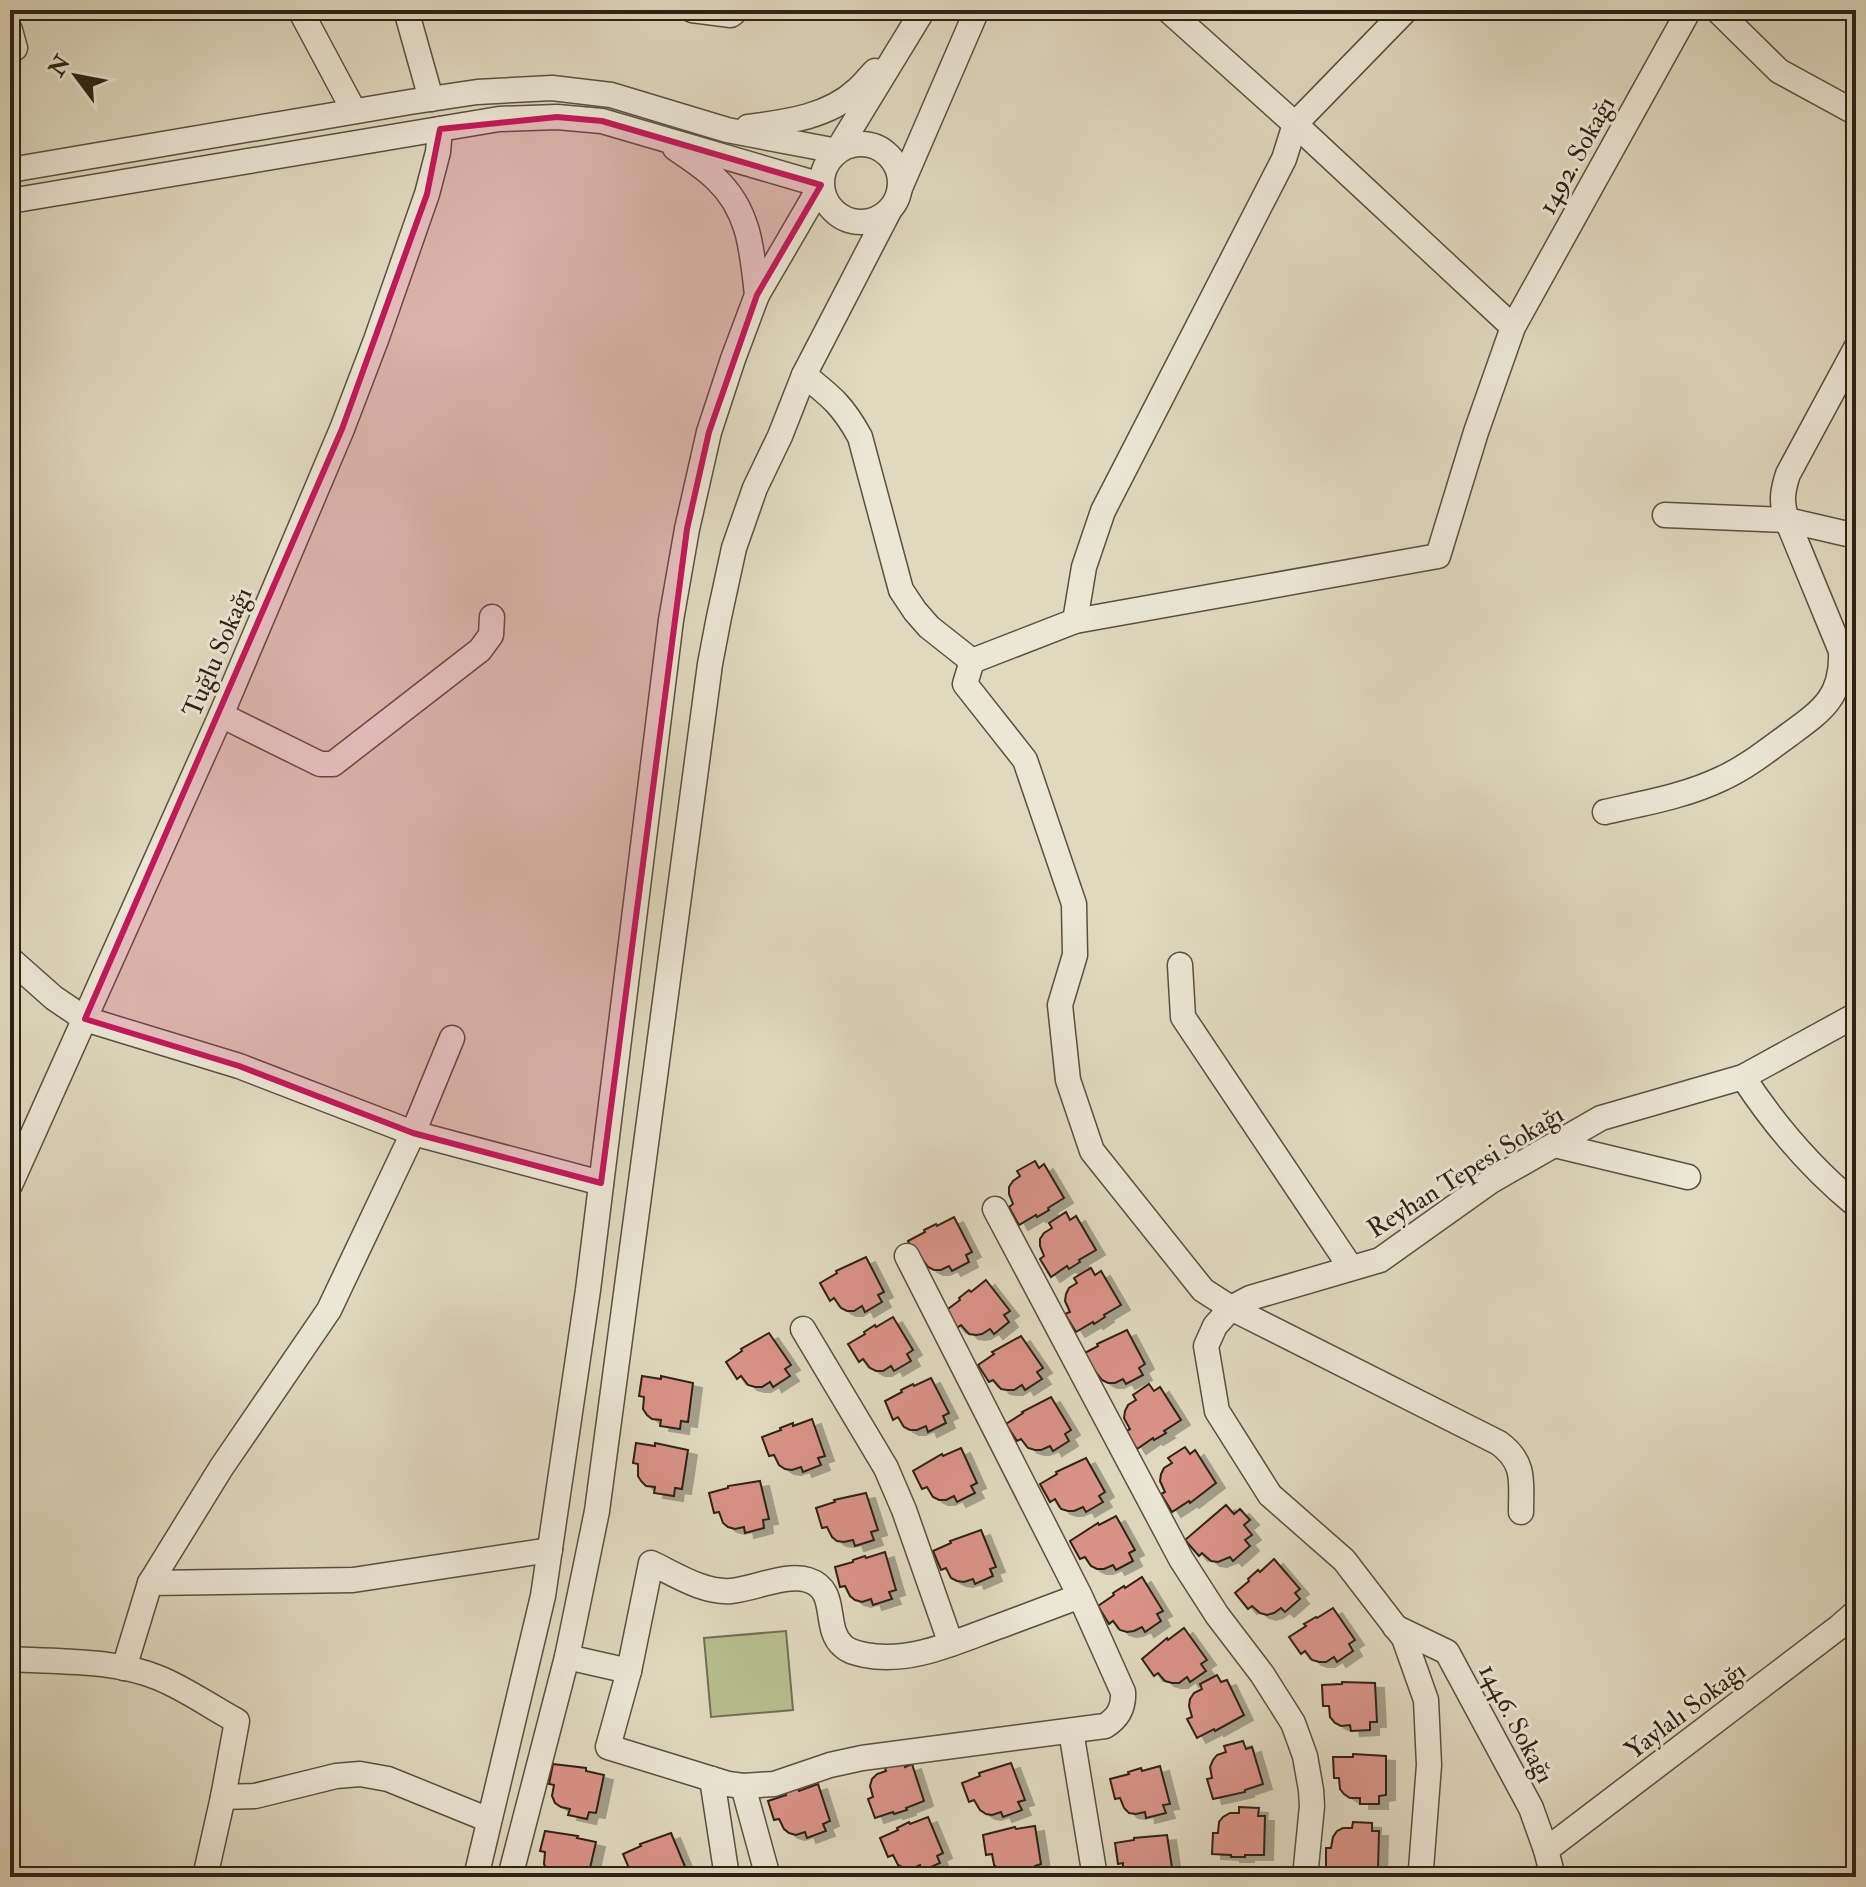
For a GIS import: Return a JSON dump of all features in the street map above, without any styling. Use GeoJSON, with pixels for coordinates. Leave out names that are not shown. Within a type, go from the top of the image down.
{"type":"FeatureCollection","features":[{"type":"Feature","properties":{"kind":"street"},"geometry":{"type":"LineString","coordinates":[[300,10],[354,111]]}},
{"type":"Feature","properties":{"kind":"street"},"geometry":{"type":"LineString","coordinates":[[406,10],[431,99]]}},
{"type":"Feature","properties":{"kind":"street"},"geometry":{"type":"LineString","coordinates":[[692,10],[731,15],[737,10]]}},
{"type":"Feature","properties":{"kind":"street"},"geometry":{"type":"LineString","coordinates":[[889,211],[878,219],[865,222],[852,222],[840,217],[830,209],[823,197],[822,172],[923,10]]}},
{"type":"Feature","properties":{"kind":"street"},"geometry":{"type":"LineString","coordinates":[[510,1877],[567,1657],[597,1511],[710,664],[734,548],[804,375],[896,200],[977,10]]}},
{"type":"Feature","properties":{"kind":"street"},"geometry":{"type":"LineString","coordinates":[[1168,10],[1513,327]]}},
{"type":"Feature","properties":{"kind":"street"},"geometry":{"type":"LineString","coordinates":[[972,661],[1075,621],[1084,567],[1103,511],[1284,159],[1295,124],[1406,10]]}},
{"type":"Feature","properties":{"kind":"street","name":"1492. Sokağı"},"geometry":{"type":"LineString","coordinates":[[1075,621],[1438,556],[1476,432],[1513,327],[1689,10]]}},
{"type":"Feature","properties":{"kind":"street"},"geometry":{"type":"LineString","coordinates":[[1717,10],[1779,71],[1856,113]]}},
{"type":"Feature","properties":{"kind":"street"},"geometry":{"type":"LineString","coordinates":[[727,130],[787,122],[822,112],[855,92],[909,34]]}},
{"type":"Feature","properties":{"kind":"street"},"geometry":{"type":"LineString","coordinates":[[10,170],[477,92],[552,88],[611,95],[727,130],[837,151],[862,143],[875,146],[886,152],[895,163],[900,188]]}},
{"type":"Feature","properties":{"kind":"street"},"geometry":{"type":"LineString","coordinates":[[10,201],[499,119],[557,117],[602,121],[821,185]]}},
{"type":"Feature","properties":{"kind":"street","name":"Tuğlu Sokağı"},"geometry":{"type":"LineString","coordinates":[[10,1185],[221,715],[330,458],[376,340],[427,194],[438,152],[440,129]]}},
{"type":"Feature","properties":{"kind":"street"},"geometry":{"type":"LineString","coordinates":[[664,139],[716,179],[735,202],[749,233],[757,295]]}},
{"type":"Feature","properties":{"kind":"street"},"geometry":{"type":"LineString","coordinates":[[476,1877],[543,1596],[588,1290],[679,571],[709,432],[733,359],[757,295],[821,185]]}},
{"type":"Feature","properties":{"kind":"street"},"geometry":{"type":"LineString","coordinates":[[1605,812],[1690,791],[1738,771],[1821,712],[1833,695],[1840,674],[1841,651],[1787,520],[1782,506],[1782,491],[1788,474],[1856,348]]}},
{"type":"Feature","properties":{"kind":"street"},"geometry":{"type":"LineString","coordinates":[[804,375],[836,400],[860,437],[901,590],[929,627],[972,661]]}},
{"type":"Feature","properties":{"kind":"street"},"geometry":{"type":"LineString","coordinates":[[1665,515],[1787,520],[1856,536]]}},
{"type":"Feature","properties":{"kind":"street"},"geometry":{"type":"LineString","coordinates":[[221,715],[320,764],[333,764],[480,650],[491,635],[492,617]]}},
{"type":"Feature","properties":{"kind":"street"},"geometry":{"type":"LineString","coordinates":[[972,661],[965,684],[1025,760],[1074,904],[1075,955],[1060,1005],[1068,1080],[1092,1151],[1203,1290],[1231,1308],[1509,1450],[1521,1471],[1521,1512]]}},
{"type":"Feature","properties":{"kind":"street"},"geometry":{"type":"LineString","coordinates":[[10,959],[54,998],[85,1019],[239,1066],[413,1133],[601,1183]]}},
{"type":"Feature","properties":{"kind":"street"},"geometry":{"type":"LineString","coordinates":[[1180,965],[1183,1017],[1351,1268]]}},
{"type":"Feature","properties":{"kind":"street","name":"Reyhan Tepesi Sokağı"},"geometry":{"type":"LineString","coordinates":[[1231,1308],[1250,1298],[1380,1260],[1491,1181],[1601,1118],[1743,1077],[1856,1015]]}},
{"type":"Feature","properties":{"kind":"street"},"geometry":{"type":"LineString","coordinates":[[124,1668],[150,1583],[221,1468],[329,1310],[413,1133],[452,1038]]}},
{"type":"Feature","properties":{"kind":"street"},"geometry":{"type":"LineString","coordinates":[[1743,1077],[1787,1139],[1856,1205]]}},
{"type":"Feature","properties":{"kind":"street"},"geometry":{"type":"LineString","coordinates":[[1555,1145],[1688,1177]]}},
{"type":"Feature","properties":{"kind":"street"},"geometry":{"type":"LineString","coordinates":[[995,1209],[1181,1559],[1293,1723],[1305,1756],[1311,1790],[1305,1877]]}},
{"type":"Feature","properties":{"kind":"street"},"geometry":{"type":"LineString","coordinates":[[907,1256],[1080,1596],[1123,1692],[1124,1699],[1116,1718],[1105,1726],[862,1758],[774,1784],[743,1786],[608,1747],[629,1671],[651,1563],[695,1584],[719,1590],[807,1579],[819,1585],[827,1595],[836,1637],[845,1648],[871,1656],[901,1656],[935,1650],[1080,1596]]}},
{"type":"Feature","properties":{"kind":"street"},"geometry":{"type":"LineString","coordinates":[[1231,1308],[1215,1326],[1206,1346],[1217,1411],[1270,1495],[1344,1560],[1404,1638],[1426,1700],[1429,1765],[1422,1877]]}},
{"type":"Feature","properties":{"kind":"street"},"geometry":{"type":"LineString","coordinates":[[803,1329],[886,1468],[951,1644]]}},
{"type":"Feature","properties":{"kind":"street"},"geometry":{"type":"LineString","coordinates":[[150,1583],[353,1580],[550,1550]]}},
{"type":"Feature","properties":{"kind":"street","name":"Yaylalı Sokağı"},"geometry":{"type":"LineString","coordinates":[[1546,1850],[1856,1612]]}},
{"type":"Feature","properties":{"kind":"street","name":"1446. Sokağı"},"geometry":{"type":"LineString","coordinates":[[1395,1627],[1447,1652],[1531,1808],[1553,1877]]}},
{"type":"Feature","properties":{"kind":"street"},"geometry":{"type":"LineString","coordinates":[[567,1657],[629,1671]]}},
{"type":"Feature","properties":{"kind":"street"},"geometry":{"type":"LineString","coordinates":[[10,1659],[93,1663],[124,1668],[159,1678],[237,1721],[205,1877]]}},
{"type":"Feature","properties":{"kind":"street"},"geometry":{"type":"LineString","coordinates":[[1071,1731],[1095,1877]]}},
{"type":"Feature","properties":{"kind":"street"},"geometry":{"type":"LineString","coordinates":[[223,1797],[255,1796],[336,1776],[360,1774],[388,1779],[489,1820]]}},
{"type":"Feature","properties":{"kind":"street"},"geometry":{"type":"LineString","coordinates":[[712,1779],[727,1877]]}},
{"type":"Feature","properties":{"kind":"street"},"geometry":{"type":"LineString","coordinates":[[743,1786],[768,1877]]}},
{"type":"Feature","properties":{"kind":"highlighted area"},"geometry":{"type":"Polygon","coordinates":[[[557,117],[602,121],[821,185],[757,295],[709,432],[687,529],[601,1183],[413,1133],[239,1066],[85,1019],[342,429],[427,194],[440,129],[557,117]]]}},
{"type":"Feature","properties":{"kind":"green space"},"geometry":{"type":"Polygon","coordinates":[[[786,1631],[793,1710],[711,1717],[704,1638],[786,1631]]]}},
{"type":"Feature","properties":{"kind":"building"},"geometry":{"type":"Polygon","coordinates":[[[1035,1161],[1039,1168],[1044,1164],[1064,1198],[1049,1210],[1019,1225],[1009,1207],[1013,1204],[1009,1187],[1020,1176],[1017,1171],[1035,1161]]]}},
{"type":"Feature","properties":{"kind":"building"},"geometry":{"type":"Polygon","coordinates":[[[1066,1212],[1070,1220],[1076,1216],[1096,1250],[1069,1269],[1067,1266],[1051,1277],[1040,1259],[1044,1256],[1040,1239],[1052,1228],[1049,1223],[1066,1212]]]}},
{"type":"Feature","properties":{"kind":"building"},"geometry":{"type":"Polygon","coordinates":[[[954,1217],[972,1252],[966,1255],[969,1262],[952,1271],[949,1266],[934,1270],[921,1257],[917,1259],[908,1241],[954,1217]]]}},
{"type":"Feature","properties":{"kind":"building"},"geometry":{"type":"Polygon","coordinates":[[[866,1257],[884,1292],[878,1295],[882,1302],[865,1312],[862,1306],[847,1311],[834,1298],[830,1301],[820,1283],[836,1271],[866,1257]]]}},
{"type":"Feature","properties":{"kind":"building"},"geometry":{"type":"Polygon","coordinates":[[[1091,1268],[1095,1275],[1101,1271],[1121,1305],[1094,1324],[1076,1332],[1065,1314],[1070,1312],[1065,1301],[1066,1294],[1077,1283],[1074,1278],[1091,1268]]]}},
{"type":"Feature","properties":{"kind":"building"},"geometry":{"type":"Polygon","coordinates":[[[986,1280],[1010,1311],[1004,1315],[1009,1322],[994,1334],[990,1329],[982,1334],[969,1334],[961,1325],[957,1328],[944,1312],[986,1280]]]}},
{"type":"Feature","properties":{"kind":"building"},"geometry":{"type":"Polygon","coordinates":[[[893,1317],[913,1350],[907,1354],[911,1361],[894,1371],[891,1366],[876,1371],[863,1359],[859,1362],[848,1344],[875,1325],[893,1317]]]}},
{"type":"Feature","properties":{"kind":"building"},"geometry":{"type":"Polygon","coordinates":[[[1127,1330],[1145,1364],[1139,1368],[1143,1375],[1126,1384],[1123,1379],[1108,1383],[1095,1371],[1091,1373],[1081,1355],[1127,1330]]]}},
{"type":"Feature","properties":{"kind":"building"},"geometry":{"type":"Polygon","coordinates":[[[769,1333],[791,1365],[785,1369],[790,1376],[773,1387],[770,1382],[762,1387],[748,1385],[741,1376],[737,1379],[726,1362],[769,1333]]]}},
{"type":"Feature","properties":{"kind":"building"},"geometry":{"type":"Polygon","coordinates":[[[1021,1336],[1043,1368],[1037,1372],[1042,1379],[1025,1390],[1022,1385],[1014,1390],[1001,1389],[993,1380],[989,1382],[978,1365],[994,1354],[992,1352],[1021,1336]]]}},
{"type":"Feature","properties":{"kind":"building"},"geometry":{"type":"Polygon","coordinates":[[[642,1376],[661,1379],[661,1376],[693,1383],[688,1422],[681,1421],[680,1429],[660,1426],[661,1420],[647,1415],[643,1409],[644,1397],[639,1396],[642,1376]]]}},
{"type":"Feature","properties":{"kind":"building"},"geometry":{"type":"Polygon","coordinates":[[[931,1378],[949,1413],[943,1416],[946,1423],[928,1432],[926,1426],[910,1430],[898,1417],[893,1420],[885,1401],[913,1384],[931,1378]]]}},
{"type":"Feature","properties":{"kind":"building"},"geometry":{"type":"Polygon","coordinates":[[[1149,1384],[1154,1391],[1160,1387],[1181,1420],[1164,1431],[1166,1433],[1137,1449],[1126,1431],[1130,1429],[1124,1418],[1125,1411],[1136,1400],[1133,1395],[1149,1384]]]}},
{"type":"Feature","properties":{"kind":"building"},"geometry":{"type":"Polygon","coordinates":[[[1051,1397],[1071,1430],[1065,1434],[1069,1441],[1053,1451],[1050,1446],[1041,1450],[1028,1448],[1021,1439],[1017,1441],[1006,1424],[1051,1397]]]}},
{"type":"Feature","properties":{"kind":"building"},"geometry":{"type":"Polygon","coordinates":[[[812,1419],[825,1456],[818,1458],[821,1465],[803,1472],[801,1467],[785,1469],[774,1455],[769,1456],[762,1437],[793,1423],[793,1426],[812,1419]]]}},
{"type":"Feature","properties":{"kind":"building"},"geometry":{"type":"Polygon","coordinates":[[[636,1443],[655,1446],[655,1443],[688,1450],[682,1489],[675,1488],[674,1496],[654,1493],[655,1487],[646,1486],[641,1481],[638,1464],[633,1463],[636,1443]]]}},
{"type":"Feature","properties":{"kind":"building"},"geometry":{"type":"Polygon","coordinates":[[[1185,1447],[1190,1454],[1195,1450],[1216,1483],[1172,1512],[1161,1494],[1165,1492],[1160,1481],[1161,1474],[1172,1463],[1168,1458],[1185,1447]]]}},
{"type":"Feature","properties":{"kind":"building"},"geometry":{"type":"Polygon","coordinates":[[[961,1448],[977,1483],[971,1486],[975,1493],[957,1502],[954,1496],[939,1500],[927,1487],[922,1489],[913,1471],[942,1454],[961,1448]]]}},
{"type":"Feature","properties":{"kind":"building"},"geometry":{"type":"Polygon","coordinates":[[[1086,1458],[1105,1492],[1099,1496],[1103,1502],[1086,1512],[1083,1507],[1074,1511],[1061,1509],[1055,1499],[1050,1502],[1040,1484],[1056,1472],[1086,1458]]]}},
{"type":"Feature","properties":{"kind":"building"},"geometry":{"type":"Polygon","coordinates":[[[760,1481],[769,1519],[763,1520],[764,1528],[745,1533],[744,1527],[728,1527],[719,1512],[714,1513],[709,1493],[728,1486],[760,1481]]]}},
{"type":"Feature","properties":{"kind":"building"},"geometry":{"type":"Polygon","coordinates":[[[866,1493],[878,1530],[871,1532],[874,1540],[855,1546],[853,1540],[837,1541],[827,1527],[822,1528],[816,1508],[834,1500],[866,1493]]]}},
{"type":"Feature","properties":{"kind":"building"},"geometry":{"type":"Polygon","coordinates":[[[1226,1505],[1234,1514],[1240,1509],[1250,1520],[1244,1525],[1252,1535],[1245,1540],[1250,1546],[1233,1561],[1230,1557],[1218,1562],[1211,1561],[1202,1553],[1199,1556],[1185,1540],[1226,1505]]]}},
{"type":"Feature","properties":{"kind":"building"},"geometry":{"type":"Polygon","coordinates":[[[1116,1516],[1135,1550],[1129,1553],[1133,1561],[1116,1570],[1113,1565],[1097,1569],[1085,1557],[1080,1559],[1070,1541],[1098,1523],[1116,1516]]]}},
{"type":"Feature","properties":{"kind":"building"},"geometry":{"type":"Polygon","coordinates":[[[981,1530],[996,1567],[990,1569],[993,1576],[975,1584],[973,1579],[964,1582],[951,1578],[946,1568],[941,1570],[933,1551],[981,1530]]]}},
{"type":"Feature","properties":{"kind":"building"},"geometry":{"type":"Polygon","coordinates":[[[885,1552],[896,1590],[889,1592],[892,1599],[873,1605],[871,1599],[862,1602],[855,1600],[845,1586],[840,1587],[835,1567],[885,1552]]]}},
{"type":"Feature","properties":{"kind":"building"},"geometry":{"type":"Polygon","coordinates":[[[1274,1559],[1300,1589],[1295,1593],[1300,1599],[1285,1612],[1281,1608],[1267,1615],[1252,1606],[1248,1609],[1235,1593],[1274,1559]]]}},
{"type":"Feature","properties":{"kind":"building"},"geometry":{"type":"Polygon","coordinates":[[[1142,1577],[1163,1611],[1157,1614],[1161,1621],[1145,1632],[1142,1627],[1127,1632],[1120,1630],[1113,1621],[1109,1624],[1098,1606],[1113,1593],[1142,1577]]]}},
{"type":"Feature","properties":{"kind":"building"},"geometry":{"type":"Polygon","coordinates":[[[1333,1608],[1355,1640],[1349,1644],[1353,1651],[1337,1662],[1334,1657],[1326,1662],[1312,1660],[1305,1651],[1301,1654],[1289,1637],[1306,1626],[1304,1624],[1333,1608]]]}},
{"type":"Feature","properties":{"kind":"building"},"geometry":{"type":"Polygon","coordinates":[[[1184,1628],[1207,1660],[1201,1664],[1206,1671],[1190,1682],[1187,1677],[1179,1683],[1172,1683],[1165,1681],[1158,1673],[1154,1676],[1142,1659],[1184,1628]]]}},
{"type":"Feature","properties":{"kind":"building"},"geometry":{"type":"Polygon","coordinates":[[[1217,1675],[1221,1682],[1227,1680],[1244,1715],[1197,1738],[1187,1719],[1192,1717],[1190,1699],[1202,1689],[1200,1684],[1217,1675]]]}},
{"type":"Feature","properties":{"kind":"building"},"geometry":{"type":"Polygon","coordinates":[[[1375,1683],[1377,1722],[1370,1722],[1370,1730],[1351,1731],[1350,1725],[1335,1723],[1330,1717],[1329,1706],[1323,1706],[1322,1685],[1375,1683]]]}},
{"type":"Feature","properties":{"kind":"building"},"geometry":{"type":"Polygon","coordinates":[[[1243,1741],[1246,1749],[1252,1747],[1263,1784],[1245,1792],[1213,1799],[1207,1779],[1212,1778],[1210,1767],[1213,1760],[1226,1752],[1224,1746],[1243,1741]]]}},
{"type":"Feature","properties":{"kind":"building"},"geometry":{"type":"Polygon","coordinates":[[[1353,1754],[1386,1756],[1386,1795],[1379,1796],[1379,1804],[1360,1804],[1360,1798],[1350,1798],[1344,1794],[1339,1778],[1334,1778],[1333,1757],[1353,1757],[1353,1754]]]}},
{"type":"Feature","properties":{"kind":"building"},"geometry":{"type":"Polygon","coordinates":[[[903,1759],[905,1767],[912,1764],[924,1801],[907,1810],[875,1818],[868,1799],[873,1797],[872,1779],[886,1771],[884,1765],[903,1759]]]}},
{"type":"Feature","properties":{"kind":"building"},"geometry":{"type":"Polygon","coordinates":[[[1011,1763],[1025,1800],[1018,1802],[1022,1810],[1003,1817],[1001,1812],[986,1814],[974,1800],[969,1802],[962,1783],[980,1776],[979,1773],[1011,1763]]]}},
{"type":"Feature","properties":{"kind":"building"},"geometry":{"type":"Polygon","coordinates":[[[553,1764],[586,1768],[586,1771],[604,1775],[596,1813],[589,1812],[587,1819],[568,1815],[570,1809],[555,1803],[552,1796],[554,1785],[549,1784],[553,1764]]]}},
{"type":"Feature","properties":{"kind":"building"},"geometry":{"type":"Polygon","coordinates":[[[1160,1766],[1170,1804],[1163,1805],[1166,1813],[1146,1818],[1145,1812],[1129,1813],[1120,1798],[1115,1799],[1110,1779],[1141,1768],[1142,1771],[1160,1766]]]}},
{"type":"Feature","properties":{"kind":"building"},"geometry":{"type":"Polygon","coordinates":[[[818,1784],[830,1821],[823,1824],[826,1831],[807,1838],[805,1832],[796,1835],[789,1833],[779,1819],[774,1820],[768,1801],[786,1795],[785,1792],[818,1784]]]}},
{"type":"Feature","properties":{"kind":"building"},"geometry":{"type":"Polygon","coordinates":[[[1239,1807],[1259,1808],[1258,1816],[1265,1816],[1264,1855],[1231,1857],[1212,1854],[1213,1833],[1218,1833],[1219,1822],[1230,1813],[1239,1813],[1239,1807]]]}},
{"type":"Feature","properties":{"kind":"building"},"geometry":{"type":"Polygon","coordinates":[[[928,1817],[943,1853],[937,1856],[940,1863],[922,1871],[920,1865],[911,1869],[898,1865],[893,1855],[888,1857],[880,1838],[909,1822],[928,1817]]]}},
{"type":"Feature","properties":{"kind":"building"},"geometry":{"type":"Polygon","coordinates":[[[1353,1822],[1372,1823],[1372,1831],[1379,1831],[1378,1870],[1345,1872],[1345,1869],[1326,1869],[1326,1848],[1331,1848],[1337,1831],[1352,1828],[1353,1822]]]}},
{"type":"Feature","properties":{"kind":"building"},"geometry":{"type":"Polygon","coordinates":[[[1035,1826],[1041,1864],[1035,1866],[1036,1874],[1016,1877],[1015,1871],[1006,1872],[994,1865],[992,1854],[986,1855],[983,1835],[1015,1827],[1035,1826]]]}},
{"type":"Feature","properties":{"kind":"building"},"geometry":{"type":"Polygon","coordinates":[[[545,1831],[596,1842],[588,1877],[559,1877],[547,1870],[545,1852],[540,1851],[545,1831]]]}},
{"type":"Feature","properties":{"kind":"building"},"geometry":{"type":"Polygon","coordinates":[[[671,1833],[686,1869],[680,1871],[683,1877],[638,1877],[636,1871],[631,1873],[623,1854],[671,1833]]]}},
{"type":"Feature","properties":{"kind":"building"},"geometry":{"type":"Polygon","coordinates":[[[1167,1835],[1173,1874],[1166,1877],[1129,1877],[1123,1863],[1118,1864],[1115,1843],[1167,1835]]]}}]}
